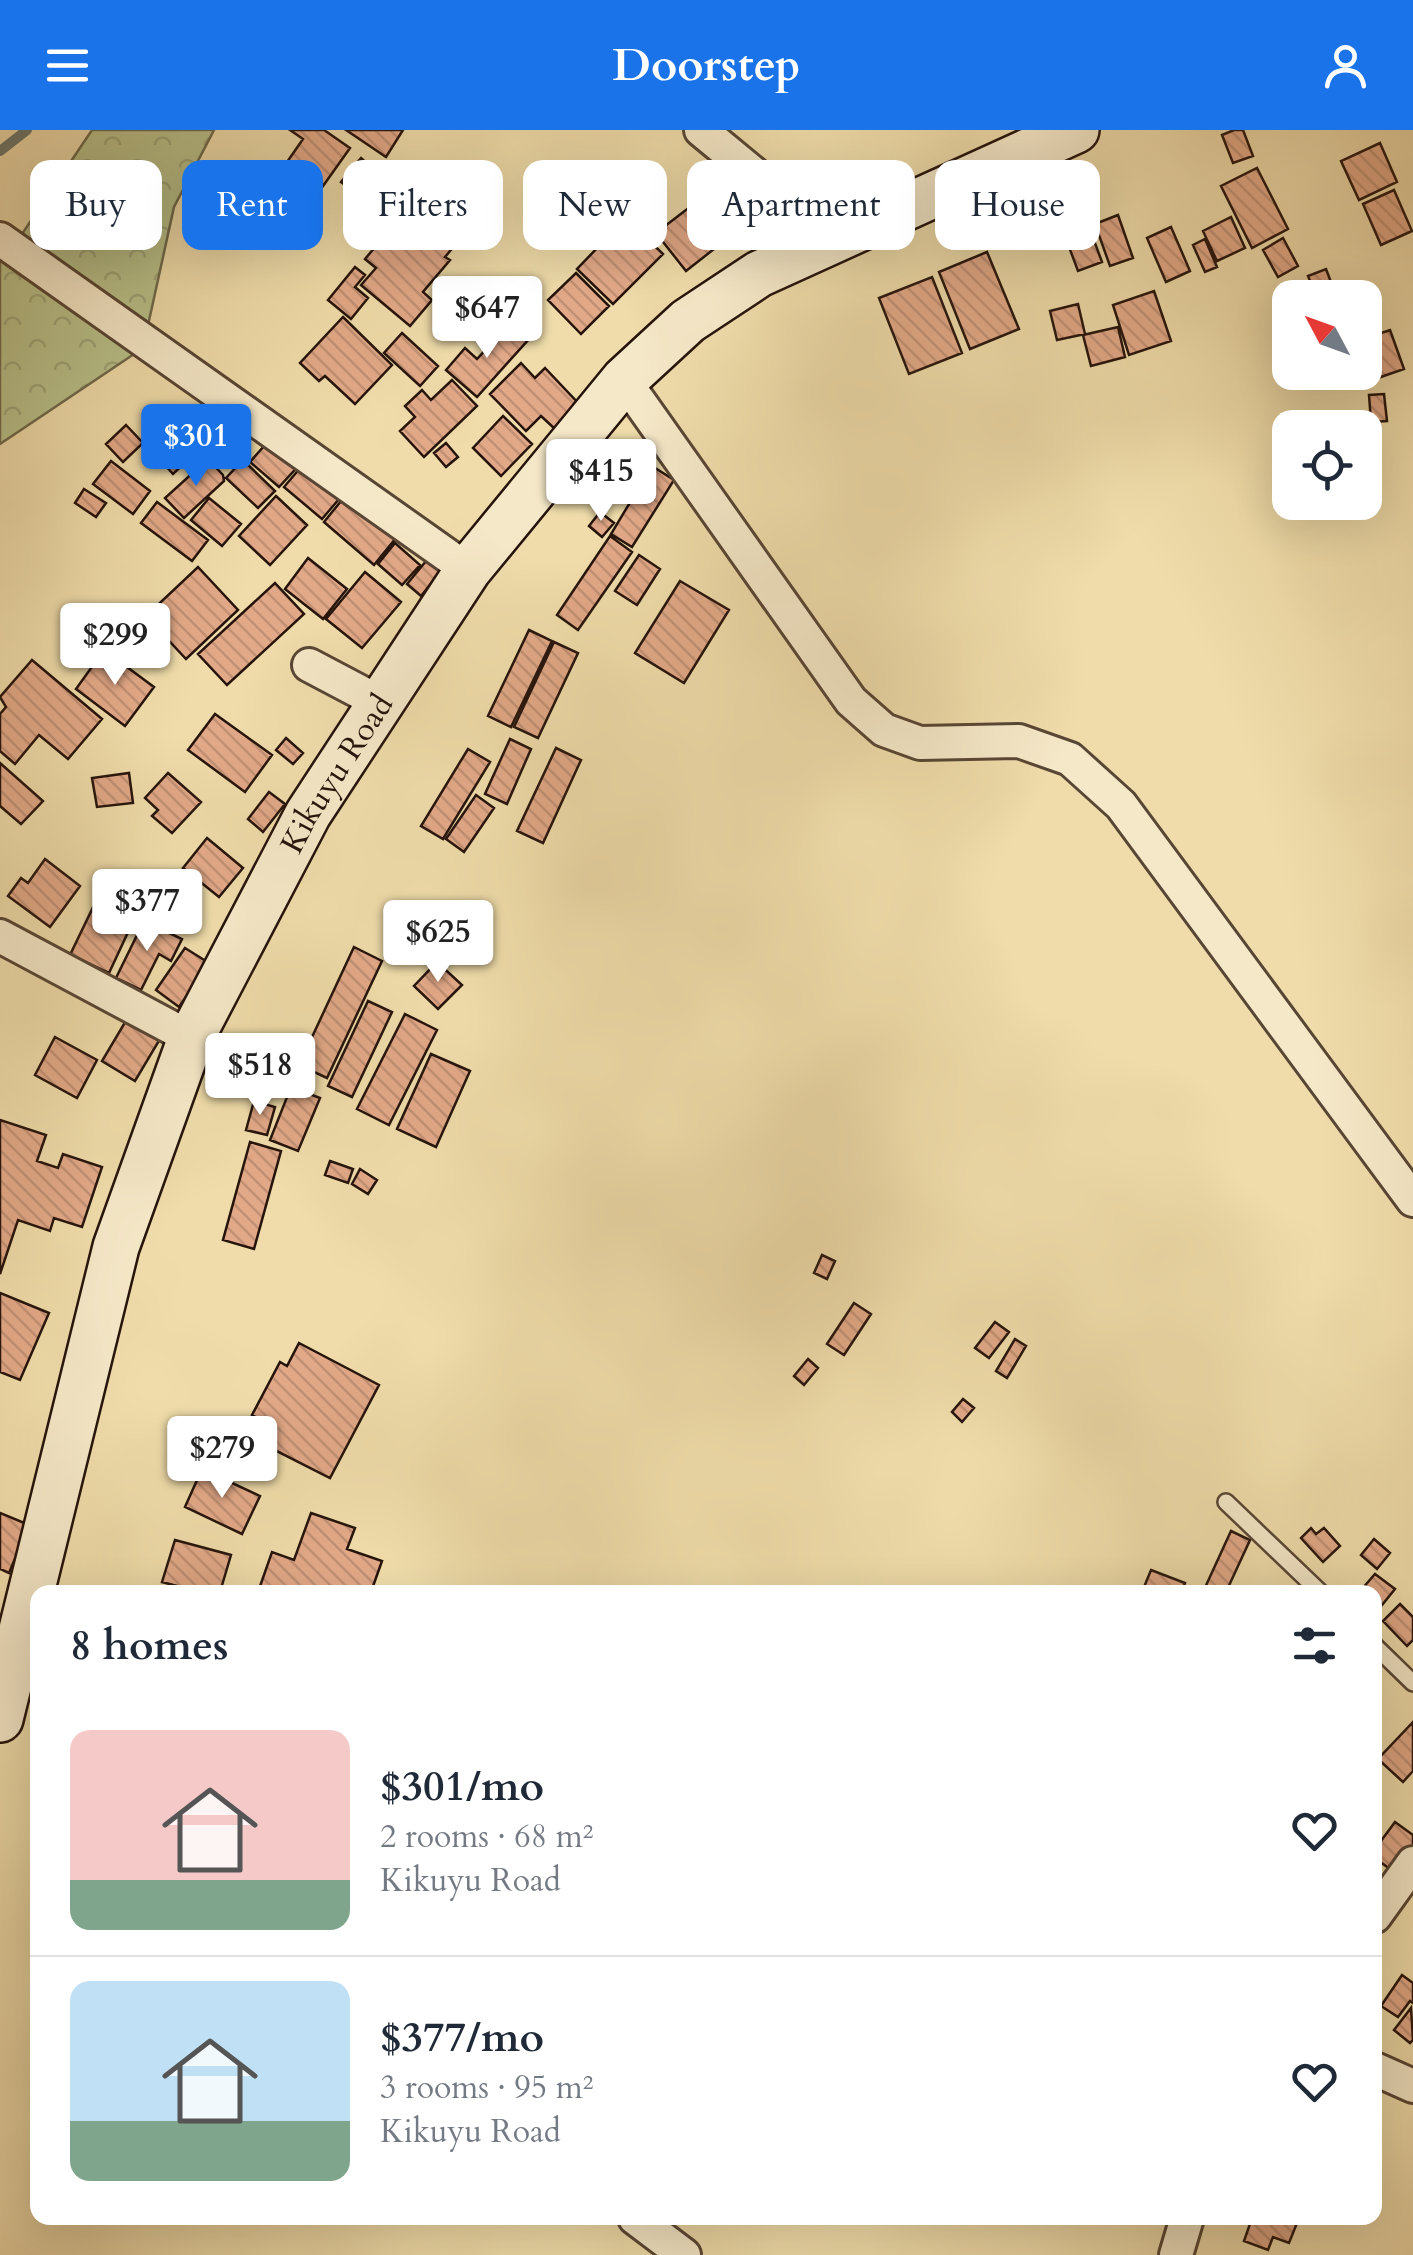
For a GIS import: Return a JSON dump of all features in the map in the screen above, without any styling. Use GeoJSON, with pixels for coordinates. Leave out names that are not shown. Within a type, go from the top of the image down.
{"type":"FeatureCollection","features":[{"type":"Feature","properties":{"kind":"main road","name":"Kikuyu Road"},"geometry":{"type":"LineString","coordinates":[[915,203],[1076,130]]}},
{"type":"Feature","properties":{"kind":"main road","name":"Kikuyu Road"},"geometry":{"type":"LineString","coordinates":[[33,1585],[116,1247],[191,1038],[308,814],[468,570],[624,380],[688,321],[759,274],[812,250]]}},
{"type":"Feature","properties":{"kind":"main road","name":"Kikuyu Road"},"geometry":{"type":"LineString","coordinates":[[0,1720],[30,1598]]}},
{"type":"Feature","properties":{"kind":"street"},"geometry":{"type":"LineString","coordinates":[[701,130],[737,160]]}},
{"type":"Feature","properties":{"kind":"street"},"geometry":{"type":"LineString","coordinates":[[0,238],[468,570]]}},
{"type":"Feature","properties":{"kind":"street"},"geometry":{"type":"LineString","coordinates":[[624,380],[850,701],[884,730],[920,743],[1018,741],[1070,759],[1121,804],[1413,1200]]}},
{"type":"Feature","properties":{"kind":"street"},"geometry":{"type":"LineString","coordinates":[[309,665],[380,702]]}},
{"type":"Feature","properties":{"kind":"street"},"geometry":{"type":"LineString","coordinates":[[0,936],[191,1038]]}},
{"type":"Feature","properties":{"kind":"street"},"geometry":{"type":"LineString","coordinates":[[1382,1906],[1413,1863]]}},
{"type":"Feature","properties":{"kind":"street"},"geometry":{"type":"LineString","coordinates":[[1382,2071],[1413,2086]]}},
{"type":"Feature","properties":{"kind":"street"},"geometry":{"type":"LineString","coordinates":[[644,2225],[684,2255]]}},
{"type":"Feature","properties":{"kind":"street"},"geometry":{"type":"LineString","coordinates":[[1176,2255],[1186,2225]]}},
{"type":"Feature","properties":{"kind":"lane"},"geometry":{"type":"LineString","coordinates":[[1226,1502],[1313,1585]]}},
{"type":"Feature","properties":{"kind":"lane"},"geometry":{"type":"LineString","coordinates":[[1382,1653],[1413,1682]]}},
{"type":"Feature","properties":{"kind":"green space"},"geometry":{"type":"Polygon","coordinates":[[[92,130],[214,130],[198,160],[182,160],[182,192],[174,207],[143,348],[0,444],[0,245],[20,237],[30,222],[30,250],[162,250],[162,160],[72,160],[92,130]]]}},
{"type":"Feature","properties":{"kind":"building"},"geometry":{"type":"Polygon","coordinates":[[[290,130],[324,130],[350,148],[323,186],[323,160],[288,160],[303,139],[290,130]]]}},
{"type":"Feature","properties":{"kind":"building"},"geometry":{"type":"Polygon","coordinates":[[[346,130],[403,130],[386,157],[346,130]]]}},
{"type":"Feature","properties":{"kind":"building"},"geometry":{"type":"Polygon","coordinates":[[[1243,130],[1253,156],[1233,163],[1222,135],[1243,130]]]}},
{"type":"Feature","properties":{"kind":"building"},"geometry":{"type":"Polygon","coordinates":[[[1380,143],[1397,182],[1359,200],[1341,161],[1380,143]]]}},
{"type":"Feature","properties":{"kind":"building"},"geometry":{"type":"Polygon","coordinates":[[[1257,168],[1288,229],[1252,248],[1221,186],[1257,168]]]}},
{"type":"Feature","properties":{"kind":"building"},"geometry":{"type":"Polygon","coordinates":[[[1394,190],[1412,231],[1381,245],[1363,204],[1394,190]]]}},
{"type":"Feature","properties":{"kind":"building"},"geometry":{"type":"Polygon","coordinates":[[[687,209],[687,250],[713,250],[686,271],[667,247],[667,225],[687,209]]]}},
{"type":"Feature","properties":{"kind":"building"},"geometry":{"type":"Polygon","coordinates":[[[1118,215],[1133,258],[1110,266],[1100,238],[1100,222],[1118,215]]]}},
{"type":"Feature","properties":{"kind":"building"},"geometry":{"type":"Polygon","coordinates":[[[1231,217],[1245,248],[1217,261],[1203,231],[1231,217]]]}},
{"type":"Feature","properties":{"kind":"building"},"geometry":{"type":"Polygon","coordinates":[[[1171,227],[1190,271],[1166,282],[1147,238],[1171,227]]]}},
{"type":"Feature","properties":{"kind":"building"},"geometry":{"type":"Polygon","coordinates":[[[1283,238],[1298,266],[1278,277],[1263,250],[1283,238]]]}},
{"type":"Feature","properties":{"kind":"building"},"geometry":{"type":"Polygon","coordinates":[[[1205,239],[1217,267],[1205,272],[1193,245],[1205,239]]]}},
{"type":"Feature","properties":{"kind":"building"},"geometry":{"type":"Polygon","coordinates":[[[373,250],[451,250],[445,257],[450,260],[423,292],[432,300],[410,326],[361,285],[376,268],[365,259],[373,250]]]}},
{"type":"Feature","properties":{"kind":"building"},"geometry":{"type":"Polygon","coordinates":[[[595,250],[659,250],[663,254],[613,304],[577,269],[595,250]]]}},
{"type":"Feature","properties":{"kind":"building"},"geometry":{"type":"Polygon","coordinates":[[[1070,250],[1098,250],[1102,262],[1078,271],[1070,250]]]}},
{"type":"Feature","properties":{"kind":"building"},"geometry":{"type":"Polygon","coordinates":[[[987,252],[1019,329],[970,349],[939,272],[987,252]]]}},
{"type":"Feature","properties":{"kind":"building"},"geometry":{"type":"Polygon","coordinates":[[[355,267],[365,275],[355,287],[368,298],[351,319],[328,300],[355,267]]]}},
{"type":"Feature","properties":{"kind":"building"},"geometry":{"type":"Polygon","coordinates":[[[1326,269],[1330,280],[1310,280],[1308,276],[1326,269]]]}},
{"type":"Feature","properties":{"kind":"building"},"geometry":{"type":"Polygon","coordinates":[[[576,273],[609,306],[581,334],[548,300],[576,273]]]}},
{"type":"Feature","properties":{"kind":"building"},"geometry":{"type":"Polygon","coordinates":[[[932,277],[962,353],[909,374],[879,298],[932,277]]]}},
{"type":"Feature","properties":{"kind":"building"},"geometry":{"type":"Polygon","coordinates":[[[1154,291],[1171,341],[1129,355],[1113,305],[1154,291]]]}},
{"type":"Feature","properties":{"kind":"building"},"geometry":{"type":"Polygon","coordinates":[[[1078,304],[1085,334],[1057,340],[1050,311],[1078,304]]]}},
{"type":"Feature","properties":{"kind":"building"},"geometry":{"type":"Polygon","coordinates":[[[343,317],[392,365],[355,404],[325,376],[319,381],[300,363],[343,317]]]}},
{"type":"Feature","properties":{"kind":"building"},"geometry":{"type":"Polygon","coordinates":[[[511,322],[529,339],[477,397],[446,370],[465,348],[477,359],[511,322]]]}},
{"type":"Feature","properties":{"kind":"building"},"geometry":{"type":"Polygon","coordinates":[[[1118,327],[1125,357],[1091,366],[1083,335],[1118,327]]]}},
{"type":"Feature","properties":{"kind":"building"},"geometry":{"type":"Polygon","coordinates":[[[1390,330],[1404,369],[1382,377],[1382,333],[1390,330]]]}},
{"type":"Feature","properties":{"kind":"building"},"geometry":{"type":"Polygon","coordinates":[[[402,333],[438,366],[420,386],[384,353],[402,333]]]}},
{"type":"Feature","properties":{"kind":"building"},"geometry":{"type":"Polygon","coordinates":[[[521,363],[535,378],[545,368],[580,405],[555,429],[541,416],[526,431],[490,394],[521,363]]]}},
{"type":"Feature","properties":{"kind":"building"},"geometry":{"type":"Polygon","coordinates":[[[452,380],[477,406],[424,457],[400,431],[415,417],[405,406],[422,390],[431,400],[452,380]]]}},
{"type":"Feature","properties":{"kind":"building"},"geometry":{"type":"Polygon","coordinates":[[[1384,394],[1387,421],[1382,421],[1382,410],[1370,410],[1369,395],[1384,394]]]}},
{"type":"Feature","properties":{"kind":"building"},"geometry":{"type":"Polygon","coordinates":[[[503,416],[532,444],[501,476],[473,448],[503,416]]]}},
{"type":"Feature","properties":{"kind":"building"},"geometry":{"type":"Polygon","coordinates":[[[176,422],[200,449],[173,474],[149,447],[176,422]]]}},
{"type":"Feature","properties":{"kind":"building"},"geometry":{"type":"Polygon","coordinates":[[[126,425],[143,443],[123,462],[106,444],[126,425]]]}},
{"type":"Feature","properties":{"kind":"building"},"geometry":{"type":"Polygon","coordinates":[[[273,436],[302,462],[279,487],[250,462],[273,436]]]}},
{"type":"Feature","properties":{"kind":"building"},"geometry":{"type":"Polygon","coordinates":[[[446,443],[458,457],[446,467],[434,453],[446,443]]]}},
{"type":"Feature","properties":{"kind":"building"},"geometry":{"type":"Polygon","coordinates":[[[634,458],[644,465],[621,493],[611,485],[634,458]]]}},
{"type":"Feature","properties":{"kind":"building"},"geometry":{"type":"Polygon","coordinates":[[[208,459],[224,481],[184,518],[165,498],[208,459]]]}},
{"type":"Feature","properties":{"kind":"building"},"geometry":{"type":"Polygon","coordinates":[[[243,460],[275,491],[258,508],[226,478],[243,460]]]}},
{"type":"Feature","properties":{"kind":"building"},"geometry":{"type":"Polygon","coordinates":[[[307,460],[345,492],[322,519],[284,487],[307,460]]]}},
{"type":"Feature","properties":{"kind":"building"},"geometry":{"type":"Polygon","coordinates":[[[111,461],[150,491],[133,514],[93,484],[111,461]]]}},
{"type":"Feature","properties":{"kind":"building"},"geometry":{"type":"Polygon","coordinates":[[[652,466],[674,480],[632,547],[611,534],[652,466]]]}},
{"type":"Feature","properties":{"kind":"building"},"geometry":{"type":"Polygon","coordinates":[[[84,489],[106,503],[96,517],[75,503],[84,489]]]}},
{"type":"Feature","properties":{"kind":"building"},"geometry":{"type":"Polygon","coordinates":[[[350,490],[400,533],[374,565],[324,522],[350,490]]]}},
{"type":"Feature","properties":{"kind":"building"},"geometry":{"type":"Polygon","coordinates":[[[276,496],[307,525],[270,565],[239,536],[276,496]]]}},
{"type":"Feature","properties":{"kind":"building"},"geometry":{"type":"Polygon","coordinates":[[[209,498],[241,524],[222,546],[191,520],[209,498]]]}},
{"type":"Feature","properties":{"kind":"building"},"geometry":{"type":"Polygon","coordinates":[[[157,502],[208,540],[192,561],[141,523],[157,502]]]}},
{"type":"Feature","properties":{"kind":"building"},"geometry":{"type":"Polygon","coordinates":[[[600,512],[614,523],[602,537],[589,526],[600,512]]]}},
{"type":"Feature","properties":{"kind":"building"},"geometry":{"type":"Polygon","coordinates":[[[610,536],[632,552],[578,630],[557,615],[610,536]]]}},
{"type":"Feature","properties":{"kind":"building"},"geometry":{"type":"Polygon","coordinates":[[[395,543],[420,565],[402,585],[378,564],[395,543]]]}},
{"type":"Feature","properties":{"kind":"building"},"geometry":{"type":"Polygon","coordinates":[[[432,554],[446,565],[421,596],[407,584],[432,554]]]}},
{"type":"Feature","properties":{"kind":"building"},"geometry":{"type":"Polygon","coordinates":[[[639,555],[660,569],[637,605],[615,591],[639,555]]]}},
{"type":"Feature","properties":{"kind":"building"},"geometry":{"type":"Polygon","coordinates":[[[308,558],[347,589],[323,619],[285,589],[308,558]]]}},
{"type":"Feature","properties":{"kind":"building"},"geometry":{"type":"Polygon","coordinates":[[[198,567],[238,610],[186,659],[146,616],[198,567]]]}},
{"type":"Feature","properties":{"kind":"building"},"geometry":{"type":"Polygon","coordinates":[[[365,572],[401,602],[362,648],[326,619],[365,572]]]}},
{"type":"Feature","properties":{"kind":"building"},"geometry":{"type":"Polygon","coordinates":[[[680,581],[729,610],[684,683],[635,653],[680,581]]]}},
{"type":"Feature","properties":{"kind":"building"},"geometry":{"type":"Polygon","coordinates":[[[275,583],[304,614],[227,685],[198,654],[275,583]]]}},
{"type":"Feature","properties":{"kind":"building"},"geometry":{"type":"Polygon","coordinates":[[[529,630],[552,641],[511,727],[488,716],[529,630]]]}},
{"type":"Feature","properties":{"kind":"building"},"geometry":{"type":"Polygon","coordinates":[[[554,642],[578,653],[538,738],[514,727],[554,642]]]}},
{"type":"Feature","properties":{"kind":"building"},"geometry":{"type":"Polygon","coordinates":[[[104,650],[154,687],[125,726],[76,689],[104,650]]]}},
{"type":"Feature","properties":{"kind":"building"},"geometry":{"type":"Polygon","coordinates":[[[32,660],[102,719],[68,759],[39,735],[15,764],[0,751],[0,714],[6,707],[0,697],[32,660]]]}},
{"type":"Feature","properties":{"kind":"building"},"geometry":{"type":"Polygon","coordinates":[[[215,714],[272,755],[245,792],[188,750],[215,714]]]}},
{"type":"Feature","properties":{"kind":"building"},"geometry":{"type":"Polygon","coordinates":[[[286,738],[303,753],[293,764],[276,750],[286,738]]]}},
{"type":"Feature","properties":{"kind":"building"},"geometry":{"type":"Polygon","coordinates":[[[510,739],[531,749],[507,804],[485,794],[510,739]]]}},
{"type":"Feature","properties":{"kind":"building"},"geometry":{"type":"Polygon","coordinates":[[[556,748],[581,760],[543,843],[517,831],[556,748]]]}},
{"type":"Feature","properties":{"kind":"building"},"geometry":{"type":"Polygon","coordinates":[[[468,749],[490,762],[443,839],[421,826],[468,749]]]}},
{"type":"Feature","properties":{"kind":"building"},"geometry":{"type":"Polygon","coordinates":[[[0,763],[43,801],[21,824],[0,806],[0,763]]]}},
{"type":"Feature","properties":{"kind":"building"},"geometry":{"type":"Polygon","coordinates":[[[129,773],[133,803],[97,807],[92,778],[129,773]]]}},
{"type":"Feature","properties":{"kind":"building"},"geometry":{"type":"Polygon","coordinates":[[[168,773],[201,802],[172,833],[152,816],[158,810],[145,798],[168,773]]]}},
{"type":"Feature","properties":{"kind":"building"},"geometry":{"type":"Polygon","coordinates":[[[269,792],[285,804],[263,832],[248,819],[269,792]]]}},
{"type":"Feature","properties":{"kind":"building"},"geometry":{"type":"Polygon","coordinates":[[[476,795],[494,808],[464,852],[446,839],[476,795]]]}},
{"type":"Feature","properties":{"kind":"building"},"geometry":{"type":"Polygon","coordinates":[[[207,838],[243,868],[219,897],[183,868],[207,838]]]}},
{"type":"Feature","properties":{"kind":"building"},"geometry":{"type":"Polygon","coordinates":[[[45,859],[80,886],[50,927],[8,896],[21,878],[28,883],[45,859]]]}},
{"type":"Feature","properties":{"kind":"building"},"geometry":{"type":"Polygon","coordinates":[[[98,897],[136,915],[109,973],[70,955],[98,897]]]}},
{"type":"Feature","properties":{"kind":"building"},"geometry":{"type":"Polygon","coordinates":[[[144,921],[182,939],[171,961],[159,954],[141,990],[116,978],[144,921]]]}},
{"type":"Feature","properties":{"kind":"building"},"geometry":{"type":"Polygon","coordinates":[[[354,947],[382,961],[327,1078],[299,1065],[354,947]]]}},
{"type":"Feature","properties":{"kind":"building"},"geometry":{"type":"Polygon","coordinates":[[[185,948],[209,963],[179,1007],[156,990],[185,948]]]}},
{"type":"Feature","properties":{"kind":"building"},"geometry":{"type":"Polygon","coordinates":[[[437,962],[462,985],[438,1009],[414,986],[437,962]]]}},
{"type":"Feature","properties":{"kind":"building"},"geometry":{"type":"Polygon","coordinates":[[[368,1001],[392,1012],[352,1097],[328,1086],[368,1001]]]}},
{"type":"Feature","properties":{"kind":"building"},"geometry":{"type":"Polygon","coordinates":[[[405,1014],[437,1030],[389,1125],[357,1109],[405,1014]]]}},
{"type":"Feature","properties":{"kind":"building"},"geometry":{"type":"Polygon","coordinates":[[[127,1019],[160,1039],[135,1081],[102,1061],[127,1019]]]}},
{"type":"Feature","properties":{"kind":"building"},"geometry":{"type":"Polygon","coordinates":[[[55,1037],[97,1060],[77,1098],[35,1075],[55,1037]]]}},
{"type":"Feature","properties":{"kind":"building"},"geometry":{"type":"Polygon","coordinates":[[[431,1054],[470,1071],[436,1147],[397,1129],[431,1054]]]}},
{"type":"Feature","properties":{"kind":"building"},"geometry":{"type":"Polygon","coordinates":[[[291,1087],[320,1098],[298,1151],[270,1140],[291,1087]]]}},
{"type":"Feature","properties":{"kind":"building"},"geometry":{"type":"Polygon","coordinates":[[[254,1101],[275,1107],[267,1135],[246,1130],[254,1101]]]}},
{"type":"Feature","properties":{"kind":"building"},"geometry":{"type":"Polygon","coordinates":[[[0,1120],[46,1135],[37,1161],[58,1168],[63,1154],[102,1167],[82,1227],[54,1218],[50,1231],[18,1220],[0,1274],[0,1120]]]}},
{"type":"Feature","properties":{"kind":"building"},"geometry":{"type":"Polygon","coordinates":[[[250,1142],[281,1151],[254,1249],[223,1240],[250,1142]]]}},
{"type":"Feature","properties":{"kind":"building"},"geometry":{"type":"Polygon","coordinates":[[[330,1161],[353,1169],[348,1183],[325,1175],[330,1161]]]}},
{"type":"Feature","properties":{"kind":"building"},"geometry":{"type":"Polygon","coordinates":[[[360,1169],[377,1180],[368,1194],[352,1184],[360,1169]]]}},
{"type":"Feature","properties":{"kind":"building"},"geometry":{"type":"Polygon","coordinates":[[[822,1255],[835,1261],[827,1279],[814,1273],[822,1255]]]}},
{"type":"Feature","properties":{"kind":"building"},"geometry":{"type":"Polygon","coordinates":[[[0,1293],[49,1313],[20,1380],[0,1372],[0,1293]]]}},
{"type":"Feature","properties":{"kind":"building"},"geometry":{"type":"Polygon","coordinates":[[[854,1303],[871,1314],[844,1355],[827,1344],[854,1303]]]}},
{"type":"Feature","properties":{"kind":"building"},"geometry":{"type":"Polygon","coordinates":[[[995,1322],[1009,1332],[989,1358],[975,1348],[995,1322]]]}},
{"type":"Feature","properties":{"kind":"building"},"geometry":{"type":"Polygon","coordinates":[[[1015,1339],[1026,1346],[1007,1378],[996,1371],[1015,1339]]]}},
{"type":"Feature","properties":{"kind":"building"},"geometry":{"type":"Polygon","coordinates":[[[299,1343],[379,1385],[330,1478],[253,1439],[263,1421],[252,1415],[280,1362],[287,1366],[299,1343]]]}},
{"type":"Feature","properties":{"kind":"building"},"geometry":{"type":"Polygon","coordinates":[[[808,1359],[818,1368],[804,1385],[794,1376],[808,1359]]]}},
{"type":"Feature","properties":{"kind":"building"},"geometry":{"type":"Polygon","coordinates":[[[963,1399],[974,1408],[962,1422],[952,1412],[963,1399]]]}},
{"type":"Feature","properties":{"kind":"building"},"geometry":{"type":"Polygon","coordinates":[[[202,1469],[260,1496],[242,1534],[185,1507],[202,1469]]]}},
{"type":"Feature","properties":{"kind":"building"},"geometry":{"type":"Polygon","coordinates":[[[0,1513],[29,1525],[9,1573],[0,1569],[0,1513]]]}},
{"type":"Feature","properties":{"kind":"building"},"geometry":{"type":"Polygon","coordinates":[[[311,1513],[355,1528],[347,1549],[382,1561],[373,1585],[260,1585],[272,1552],[294,1560],[311,1513]]]}},
{"type":"Feature","properties":{"kind":"building"},"geometry":{"type":"Polygon","coordinates":[[[1311,1528],[1316,1534],[1324,1528],[1340,1546],[1323,1562],[1301,1538],[1311,1528]]]}},
{"type":"Feature","properties":{"kind":"building"},"geometry":{"type":"Polygon","coordinates":[[[1231,1531],[1250,1540],[1229,1585],[1206,1585],[1231,1531]]]}},
{"type":"Feature","properties":{"kind":"building"},"geometry":{"type":"Polygon","coordinates":[[[1374,1539],[1390,1553],[1377,1569],[1361,1555],[1374,1539]]]}},
{"type":"Feature","properties":{"kind":"building"},"geometry":{"type":"Polygon","coordinates":[[[175,1540],[231,1555],[222,1585],[162,1582],[175,1540]]]}},
{"type":"Feature","properties":{"kind":"building"},"geometry":{"type":"Polygon","coordinates":[[[1151,1570],[1185,1583],[1184,1585],[1145,1585],[1151,1570]]]}},
{"type":"Feature","properties":{"kind":"building"},"geometry":{"type":"Polygon","coordinates":[[[1375,1574],[1395,1589],[1382,1605],[1382,1585],[1365,1585],[1375,1574]]]}},
{"type":"Feature","properties":{"kind":"building"},"geometry":{"type":"Polygon","coordinates":[[[1400,1604],[1413,1617],[1413,1640],[1407,1646],[1383,1621],[1400,1604]]]}},
{"type":"Feature","properties":{"kind":"building"},"geometry":{"type":"Polygon","coordinates":[[[1413,1722],[1413,1771],[1403,1782],[1382,1763],[1382,1755],[1413,1722]]]}},
{"type":"Feature","properties":{"kind":"building"},"geometry":{"type":"Polygon","coordinates":[[[1395,1822],[1413,1835],[1413,1846],[1394,1872],[1382,1863],[1382,1840],[1395,1822]]]}},
{"type":"Feature","properties":{"kind":"building"},"geometry":{"type":"Polygon","coordinates":[[[1402,1975],[1413,1983],[1413,2003],[1410,2001],[1398,2017],[1382,2005],[1402,1975]]]}},
{"type":"Feature","properties":{"kind":"building"},"geometry":{"type":"Polygon","coordinates":[[[1411,2008],[1413,2040],[1410,2043],[1394,2030],[1411,2008]]]}},
{"type":"Feature","properties":{"kind":"building"},"geometry":{"type":"Polygon","coordinates":[[[1250,2225],[1296,2225],[1289,2243],[1273,2237],[1268,2250],[1244,2241],[1250,2225]]]}},
{"type":"Feature","properties":{"kind":"waterway"},"geometry":{"type":"LineString","coordinates":[[0,151],[27,130]]}}]}
